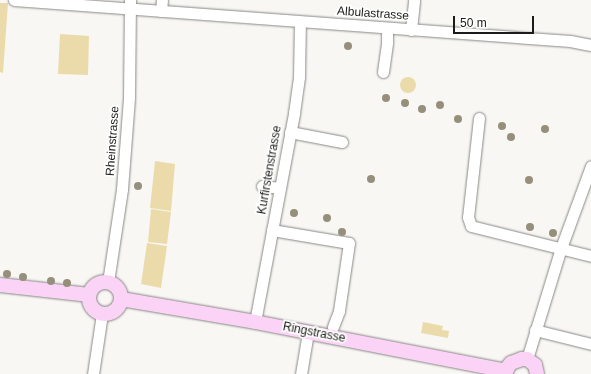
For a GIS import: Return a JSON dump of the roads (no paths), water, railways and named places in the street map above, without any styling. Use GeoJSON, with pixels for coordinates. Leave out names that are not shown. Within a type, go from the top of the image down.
{"type":"FeatureCollection","features":[{"type":"Feature","properties":{"kind":"main road"},"geometry":{"type":"LineString","coordinates":[[103,282],[108,282],[116,286],[121,294],[121,299],[120,304],[113,312],[102,314],[93,309],[90,305],[89,295],[94,286],[103,282]]}},
{"type":"Feature","properties":{"kind":"main road"},"geometry":{"type":"LineString","coordinates":[[0,284],[89,295]]}},
{"type":"Feature","properties":{"kind":"main road","name":"Ringstrasse"},"geometry":{"type":"LineString","coordinates":[[121,299],[308,332],[505,372]]}},
{"type":"Feature","properties":{"kind":"main road"},"geometry":{"type":"LineString","coordinates":[[505,372],[511,363],[518,360],[527,359],[535,365],[537,374]]}},
{"type":"Feature","properties":{"kind":"street","name":"Albulastrasse"},"geometry":{"type":"LineString","coordinates":[[14,0],[130,4],[161,11],[570,41],[591,45]]}},
{"type":"Feature","properties":{"kind":"street"},"geometry":{"type":"LineString","coordinates":[[161,11],[162,0]]}},
{"type":"Feature","properties":{"kind":"street"},"geometry":{"type":"LineString","coordinates":[[411,30],[414,0]]}},
{"type":"Feature","properties":{"kind":"street","name":"Rheinstrasse"},"geometry":{"type":"LineString","coordinates":[[108,282],[122,189],[129,97],[130,4]]}},
{"type":"Feature","properties":{"kind":"street","name":"Kurfirstenstrasse"},"geometry":{"type":"LineString","coordinates":[[255,322],[299,77],[300,22]]}},
{"type":"Feature","properties":{"kind":"street"},"geometry":{"type":"LineString","coordinates":[[383,72],[387,42],[386,28]]}},
{"type":"Feature","properties":{"kind":"street"},"geometry":{"type":"LineString","coordinates":[[479,118],[468,217],[472,226],[591,256]]}},
{"type":"Feature","properties":{"kind":"street"},"geometry":{"type":"LineString","coordinates":[[290,132],[342,142]]}},
{"type":"Feature","properties":{"kind":"street"},"geometry":{"type":"LineString","coordinates":[[527,359],[561,248],[590,170]]}},
{"type":"Feature","properties":{"kind":"street"},"geometry":{"type":"LineString","coordinates":[[262,186],[280,188]]}},
{"type":"Feature","properties":{"kind":"street"},"geometry":{"type":"LineString","coordinates":[[272,230],[349,243],[339,311],[333,327]]}},
{"type":"Feature","properties":{"kind":"street"},"geometry":{"type":"LineString","coordinates":[[93,374],[102,314]]}},
{"type":"Feature","properties":{"kind":"street"},"geometry":{"type":"LineString","coordinates":[[535,330],[591,344]]}},
{"type":"Feature","properties":{"kind":"street"},"geometry":{"type":"LineString","coordinates":[[301,374],[308,332]]}}]}
